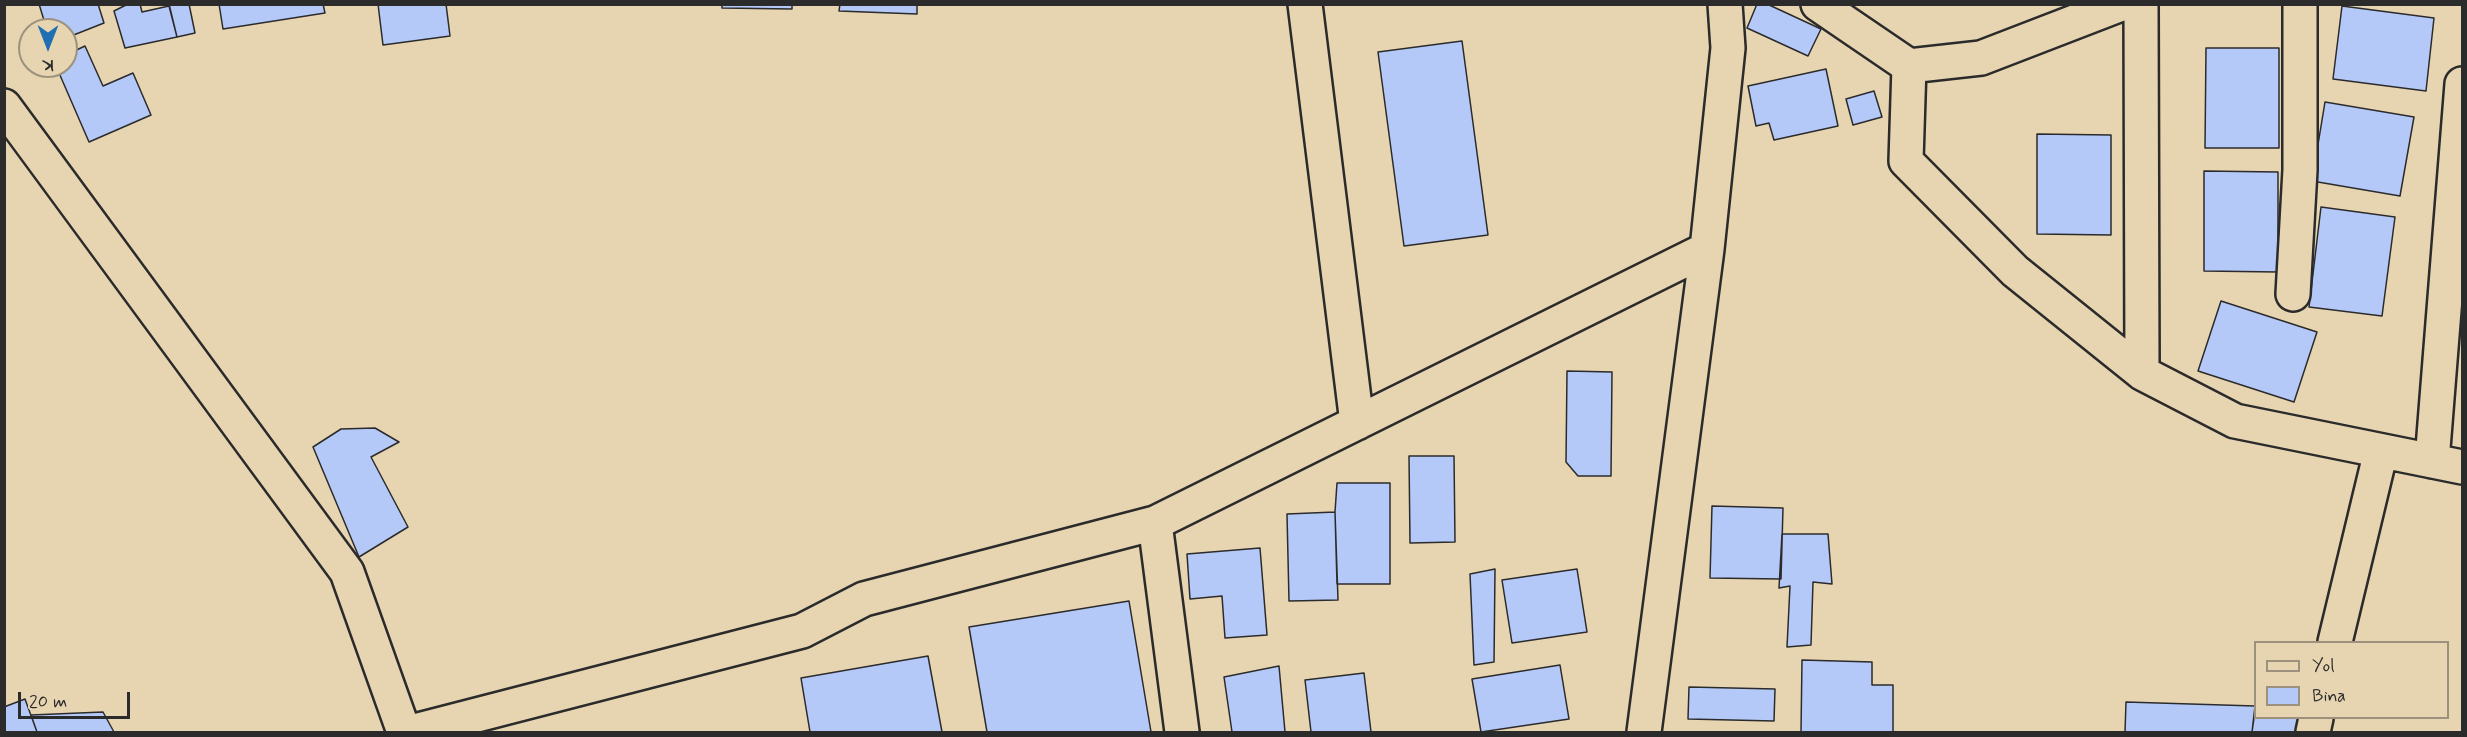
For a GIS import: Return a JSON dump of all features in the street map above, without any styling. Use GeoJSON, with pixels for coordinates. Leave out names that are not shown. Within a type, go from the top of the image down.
{"type":"FeatureCollection","features":[{"type":"Feature","properties":{"kind":"street"},"geometry":{"type":"LineString","coordinates":[[1305,4],[1358,423]]}},
{"type":"Feature","properties":{"kind":"street"},"geometry":{"type":"LineString","coordinates":[[1644,732],[1707,249],[1728,48],[1725,4]]}},
{"type":"Feature","properties":{"kind":"street"},"geometry":{"type":"LineString","coordinates":[[1818,4],[1909,66],[1981,58],[2121,4]]}},
{"type":"Feature","properties":{"kind":"street"},"geometry":{"type":"LineString","coordinates":[[2141,4],[2142,373]]}},
{"type":"Feature","properties":{"kind":"street"},"geometry":{"type":"LineString","coordinates":[[2293,294],[2300,170],[2300,4]]}},
{"type":"Feature","properties":{"kind":"street"},"geometry":{"type":"LineString","coordinates":[[1909,66],[1906,161],[2015,271],[2142,373],[2235,421],[2447,464],[2463,84]]}},
{"type":"Feature","properties":{"kind":"street"},"geometry":{"type":"LineString","coordinates":[[4,106],[347,572],[404,732]]}},
{"type":"Feature","properties":{"kind":"street"},"geometry":{"type":"LineString","coordinates":[[411,732],[802,631],[864,599],[1155,523],[1707,249]]}},
{"type":"Feature","properties":{"kind":"street"},"geometry":{"type":"LineString","coordinates":[[2335,641],[2381,451]]}},
{"type":"Feature","properties":{"kind":"street"},"geometry":{"type":"LineString","coordinates":[[1155,523],[1182,732]]}},
{"type":"Feature","properties":{"kind":"building"},"geometry":{"type":"Polygon","coordinates":[[[39,4],[98,4],[104,23],[78,33],[78,18],[43,18],[39,4]]]}},
{"type":"Feature","properties":{"kind":"building"},"geometry":{"type":"Polygon","coordinates":[[[128,4],[140,4],[142,12],[169,6],[177,37],[125,48],[114,11],[128,4]]]}},
{"type":"Feature","properties":{"kind":"building"},"geometry":{"type":"Polygon","coordinates":[[[169,4],[189,4],[195,33],[177,37],[169,4]]]}},
{"type":"Feature","properties":{"kind":"building"},"geometry":{"type":"Polygon","coordinates":[[[219,4],[323,4],[325,13],[223,29],[219,4]]]}},
{"type":"Feature","properties":{"kind":"building"},"geometry":{"type":"Polygon","coordinates":[[[378,4],[446,4],[450,36],[383,45],[378,4]]]}},
{"type":"Feature","properties":{"kind":"building"},"geometry":{"type":"Polygon","coordinates":[[[722,4],[792,4],[792,9],[722,8],[722,4]]]}},
{"type":"Feature","properties":{"kind":"building"},"geometry":{"type":"Polygon","coordinates":[[[840,4],[917,4],[917,14],[839,11],[840,4]]]}},
{"type":"Feature","properties":{"kind":"building"},"geometry":{"type":"Polygon","coordinates":[[[1757,4],[1767,4],[1821,29],[1808,56],[1747,28],[1757,4]]]}},
{"type":"Feature","properties":{"kind":"building"},"geometry":{"type":"Polygon","coordinates":[[[2342,6],[2434,18],[2426,91],[2333,79],[2342,6]]]}},
{"type":"Feature","properties":{"kind":"building"},"geometry":{"type":"Polygon","coordinates":[[[1462,41],[1488,235],[1404,246],[1378,52],[1462,41]]]}},
{"type":"Feature","properties":{"kind":"building"},"geometry":{"type":"Polygon","coordinates":[[[85,46],[103,86],[133,73],[151,115],[89,142],[61,78],[78,78],[78,49],[85,46]]]}},
{"type":"Feature","properties":{"kind":"building"},"geometry":{"type":"Polygon","coordinates":[[[2206,48],[2279,48],[2279,148],[2205,148],[2206,48]]]}},
{"type":"Feature","properties":{"kind":"building"},"geometry":{"type":"Polygon","coordinates":[[[1826,69],[1838,126],[1774,140],[1769,123],[1756,126],[1748,86],[1826,69]]]}},
{"type":"Feature","properties":{"kind":"building"},"geometry":{"type":"Polygon","coordinates":[[[1874,91],[1882,117],[1853,125],[1846,99],[1874,91]]]}},
{"type":"Feature","properties":{"kind":"building"},"geometry":{"type":"Polygon","coordinates":[[[2325,102],[2414,117],[2400,196],[2312,181],[2325,102]]]}},
{"type":"Feature","properties":{"kind":"building"},"geometry":{"type":"Polygon","coordinates":[[[2037,134],[2111,135],[2111,235],[2037,234],[2037,134]]]}},
{"type":"Feature","properties":{"kind":"building"},"geometry":{"type":"Polygon","coordinates":[[[2204,171],[2278,172],[2278,272],[2204,271],[2204,171]]]}},
{"type":"Feature","properties":{"kind":"building"},"geometry":{"type":"Polygon","coordinates":[[[2321,207],[2395,217],[2382,316],[2309,307],[2321,207]]]}},
{"type":"Feature","properties":{"kind":"building"},"geometry":{"type":"Polygon","coordinates":[[[2221,301],[2317,332],[2294,402],[2198,371],[2221,301]]]}},
{"type":"Feature","properties":{"kind":"building"},"geometry":{"type":"Polygon","coordinates":[[[1567,371],[1612,372],[1611,476],[1578,476],[1566,462],[1567,371]]]}},
{"type":"Feature","properties":{"kind":"building"},"geometry":{"type":"Polygon","coordinates":[[[375,428],[399,442],[371,457],[408,527],[359,557],[313,447],[341,429],[375,428]]]}},
{"type":"Feature","properties":{"kind":"building"},"geometry":{"type":"Polygon","coordinates":[[[1409,456],[1454,456],[1455,542],[1410,543],[1409,456]]]}},
{"type":"Feature","properties":{"kind":"building"},"geometry":{"type":"Polygon","coordinates":[[[1337,483],[1390,483],[1390,584],[1337,584],[1335,512],[1337,483]]]}},
{"type":"Feature","properties":{"kind":"building"},"geometry":{"type":"Polygon","coordinates":[[[1712,506],[1783,508],[1781,579],[1710,578],[1712,506]]]}},
{"type":"Feature","properties":{"kind":"building"},"geometry":{"type":"Polygon","coordinates":[[[1335,512],[1338,600],[1289,601],[1287,514],[1335,512]]]}},
{"type":"Feature","properties":{"kind":"building"},"geometry":{"type":"Polygon","coordinates":[[[1782,534],[1828,534],[1832,584],[1813,582],[1811,645],[1787,647],[1790,586],[1779,588],[1782,534]]]}},
{"type":"Feature","properties":{"kind":"building"},"geometry":{"type":"Polygon","coordinates":[[[1260,548],[1267,635],[1225,638],[1222,596],[1190,599],[1187,554],[1260,548]]]}},
{"type":"Feature","properties":{"kind":"building"},"geometry":{"type":"Polygon","coordinates":[[[1495,569],[1494,662],[1474,665],[1470,574],[1495,569]]]}},
{"type":"Feature","properties":{"kind":"building"},"geometry":{"type":"Polygon","coordinates":[[[1577,569],[1587,632],[1512,643],[1502,580],[1577,569]]]}},
{"type":"Feature","properties":{"kind":"building"},"geometry":{"type":"Polygon","coordinates":[[[1129,601],[1151,732],[987,732],[969,627],[1129,601]]]}},
{"type":"Feature","properties":{"kind":"building"},"geometry":{"type":"Polygon","coordinates":[[[928,656],[942,732],[810,732],[801,678],[928,656]]]}},
{"type":"Feature","properties":{"kind":"building"},"geometry":{"type":"Polygon","coordinates":[[[1802,660],[1872,662],[1872,685],[1893,685],[1893,732],[1801,732],[1802,660]]]}},
{"type":"Feature","properties":{"kind":"building"},"geometry":{"type":"Polygon","coordinates":[[[1560,665],[1569,719],[1481,732],[1472,679],[1560,665]]]}},
{"type":"Feature","properties":{"kind":"building"},"geometry":{"type":"Polygon","coordinates":[[[1279,666],[1285,732],[1232,732],[1224,677],[1279,666]]]}},
{"type":"Feature","properties":{"kind":"building"},"geometry":{"type":"Polygon","coordinates":[[[1364,673],[1371,732],[1311,732],[1305,680],[1364,673]]]}},
{"type":"Feature","properties":{"kind":"building"},"geometry":{"type":"Polygon","coordinates":[[[1689,687],[1775,689],[1774,721],[1688,719],[1689,687]]]}},
{"type":"Feature","properties":{"kind":"building"},"geometry":{"type":"Polygon","coordinates":[[[25,699],[37,732],[4,732],[4,707],[25,699]]]}},
{"type":"Feature","properties":{"kind":"building"},"geometry":{"type":"Polygon","coordinates":[[[2126,702],[2254,706],[2252,732],[2125,732],[2126,702]]]}},
{"type":"Feature","properties":{"kind":"building"},"geometry":{"type":"Polygon","coordinates":[[[103,712],[114,732],[37,732],[31,715],[103,712]]]}},
{"type":"Feature","properties":{"kind":"building"},"geometry":{"type":"Polygon","coordinates":[[[2254,718],[2302,719],[2300,732],[2252,732],[2254,718]]]}}]}
